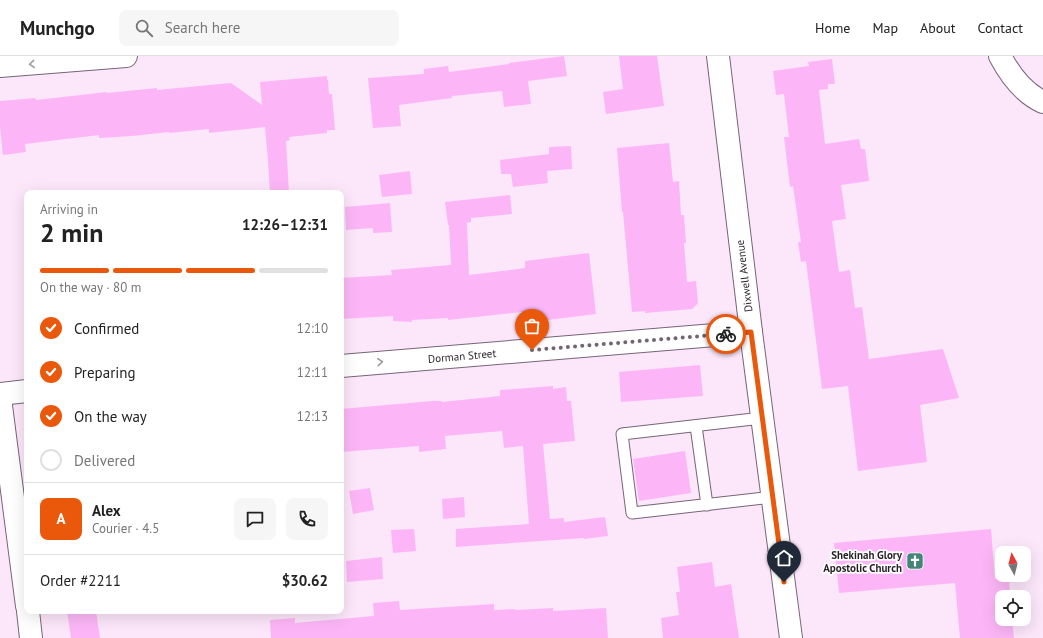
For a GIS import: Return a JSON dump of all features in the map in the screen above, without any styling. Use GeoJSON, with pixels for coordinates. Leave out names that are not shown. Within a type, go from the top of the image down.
{"type":"FeatureCollection","features":[{"type":"Feature","properties":{"kind":"main road"},"geometry":{"type":"LineString","coordinates":[[0,66],[126,56]]}},
{"type":"Feature","properties":{"kind":"main road","name":"Dixwell Avenue"},"geometry":{"type":"LineString","coordinates":[[718,56],[751,332],[791,638]]}},
{"type":"Feature","properties":{"kind":"main road"},"geometry":{"type":"LineString","coordinates":[[1004,64],[1022,87],[1043,102]]}},
{"type":"Feature","properties":{"kind":"main road","name":"Dorman Street"},"geometry":{"type":"LineString","coordinates":[[344,366],[751,332]]}},
{"type":"Feature","properties":{"kind":"main road"},"geometry":{"type":"LineString","coordinates":[[0,394],[24,392]]}},
{"type":"Feature","properties":{"kind":"main road"},"geometry":{"type":"LineString","coordinates":[[0,398],[24,583]]}},
{"type":"Feature","properties":{"kind":"main road"},"geometry":{"type":"LineString","coordinates":[[28,614],[31,638]]}},
{"type":"Feature","properties":{"kind":"lane"},"geometry":{"type":"LineString","coordinates":[[762,418],[622,434],[632,513],[773,497]]}},
{"type":"Feature","properties":{"kind":"lane"},"geometry":{"type":"LineString","coordinates":[[696,426],[707,505]]}},
{"type":"Feature","properties":{"kind":"building"},"geometry":{"type":"Polygon","coordinates":[[[564,56],[567,76],[528,81],[531,104],[504,107],[502,91],[452,96],[452,98],[399,105],[401,126],[373,128],[368,78],[424,74],[424,69],[448,66],[449,72],[564,56]]]}},
{"type":"Feature","properties":{"kind":"building"},"geometry":{"type":"Polygon","coordinates":[[[619,56],[657,56],[664,106],[606,114],[603,92],[623,89],[619,56]]]}},
{"type":"Feature","properties":{"kind":"building"},"geometry":{"type":"Polygon","coordinates":[[[832,59],[835,84],[828,84],[828,89],[819,90],[825,144],[859,139],[861,149],[865,149],[869,181],[841,185],[846,219],[832,221],[839,272],[850,270],[855,308],[862,307],[869,359],[943,349],[959,398],[920,405],[927,462],[858,471],[848,386],[822,389],[806,261],[801,262],[798,242],[801,242],[793,186],[790,187],[784,137],[789,137],[784,94],[776,95],[773,71],[809,66],[808,62],[832,59]]]}},
{"type":"Feature","properties":{"kind":"building"},"geometry":{"type":"Polygon","coordinates":[[[327,76],[329,94],[332,94],[335,130],[327,130],[327,133],[289,137],[290,140],[286,141],[289,190],[270,190],[265,127],[209,133],[209,129],[99,138],[99,135],[25,144],[26,152],[3,155],[0,127],[0,101],[35,98],[36,100],[107,92],[157,88],[157,90],[231,83],[262,105],[260,82],[327,76]]]}},
{"type":"Feature","properties":{"kind":"building"},"geometry":{"type":"Polygon","coordinates":[[[669,143],[673,182],[679,181],[681,215],[684,215],[686,243],[684,243],[687,282],[696,281],[698,303],[692,309],[645,313],[645,311],[632,312],[617,148],[669,143]]]}},
{"type":"Feature","properties":{"kind":"building"},"geometry":{"type":"Polygon","coordinates":[[[571,146],[572,169],[547,171],[548,183],[513,187],[511,174],[501,174],[500,160],[549,154],[549,147],[571,146]]]}},
{"type":"Feature","properties":{"kind":"building"},"geometry":{"type":"Polygon","coordinates":[[[410,171],[412,194],[382,197],[379,175],[410,171]]]}},
{"type":"Feature","properties":{"kind":"building"},"geometry":{"type":"Polygon","coordinates":[[[510,195],[512,214],[471,218],[471,222],[467,223],[469,275],[525,268],[525,261],[589,253],[596,314],[547,320],[546,315],[531,317],[530,311],[448,320],[448,318],[412,320],[412,322],[393,321],[393,316],[344,319],[344,278],[392,275],[391,270],[451,265],[449,225],[445,202],[510,195]]]}},
{"type":"Feature","properties":{"kind":"building"},"geometry":{"type":"Polygon","coordinates":[[[390,203],[392,232],[373,233],[373,228],[346,230],[345,207],[390,203]]]}},
{"type":"Feature","properties":{"kind":"building"},"geometry":{"type":"Polygon","coordinates":[[[700,365],[703,396],[621,402],[619,372],[700,365]]]}},
{"type":"Feature","properties":{"kind":"building"},"geometry":{"type":"Polygon","coordinates":[[[553,386],[553,389],[566,387],[567,401],[571,401],[575,441],[543,444],[550,519],[564,518],[564,522],[605,517],[608,536],[584,539],[456,547],[456,529],[529,524],[523,446],[504,448],[502,431],[445,436],[446,449],[419,452],[419,446],[344,452],[344,409],[432,401],[442,402],[500,396],[500,390],[553,386]]]}},
{"type":"Feature","properties":{"kind":"building"},"geometry":{"type":"Polygon","coordinates":[[[685,451],[691,493],[639,501],[633,459],[685,451]]]}},
{"type":"Feature","properties":{"kind":"building"},"geometry":{"type":"Polygon","coordinates":[[[370,488],[374,510],[353,514],[349,491],[370,488]]]}},
{"type":"Feature","properties":{"kind":"building"},"geometry":{"type":"Polygon","coordinates":[[[464,497],[465,517],[443,519],[442,499],[464,497]]]}},
{"type":"Feature","properties":{"kind":"building"},"geometry":{"type":"Polygon","coordinates":[[[414,529],[416,551],[393,553],[391,530],[414,529]]]}},
{"type":"Feature","properties":{"kind":"building","name":"Shekinah Glory Apostolic Church"},"geometry":{"type":"Polygon","coordinates":[[[991,529],[995,582],[1009,582],[1010,590],[995,590],[995,626],[1013,626],[1014,638],[960,638],[955,583],[839,593],[834,543],[991,529]]]}},
{"type":"Feature","properties":{"kind":"building"},"geometry":{"type":"Polygon","coordinates":[[[382,557],[383,579],[347,582],[346,561],[382,557]]]}},
{"type":"Feature","properties":{"kind":"building"},"geometry":{"type":"Polygon","coordinates":[[[712,562],[715,587],[731,584],[739,638],[663,638],[661,618],[679,615],[676,592],[680,592],[677,567],[712,562]]]}},
{"type":"Feature","properties":{"kind":"building"},"geometry":{"type":"Polygon","coordinates":[[[399,601],[400,610],[494,604],[494,610],[553,608],[553,611],[606,608],[608,638],[271,638],[270,620],[295,618],[295,623],[374,616],[373,603],[399,601]]]}},
{"type":"Feature","properties":{"kind":"building"},"geometry":{"type":"Polygon","coordinates":[[[67,614],[96,614],[100,638],[71,638],[67,614]]]}},
{"type":"Feature","properties":{"kind":"way so far"},"geometry":{"type":"LineString","coordinates":[[532,350],[726,334]]}},
{"type":"Feature","properties":{"kind":"place","name":"Shekinah Glory Apostolic Church"},"geometry":{"type":"Point","coordinates":[915,561]}},
{"type":"Feature","properties":{"kind":"route"},"geometry":{"type":"LineString","coordinates":[[726,334],[751,332],[784,582]]}}]}
